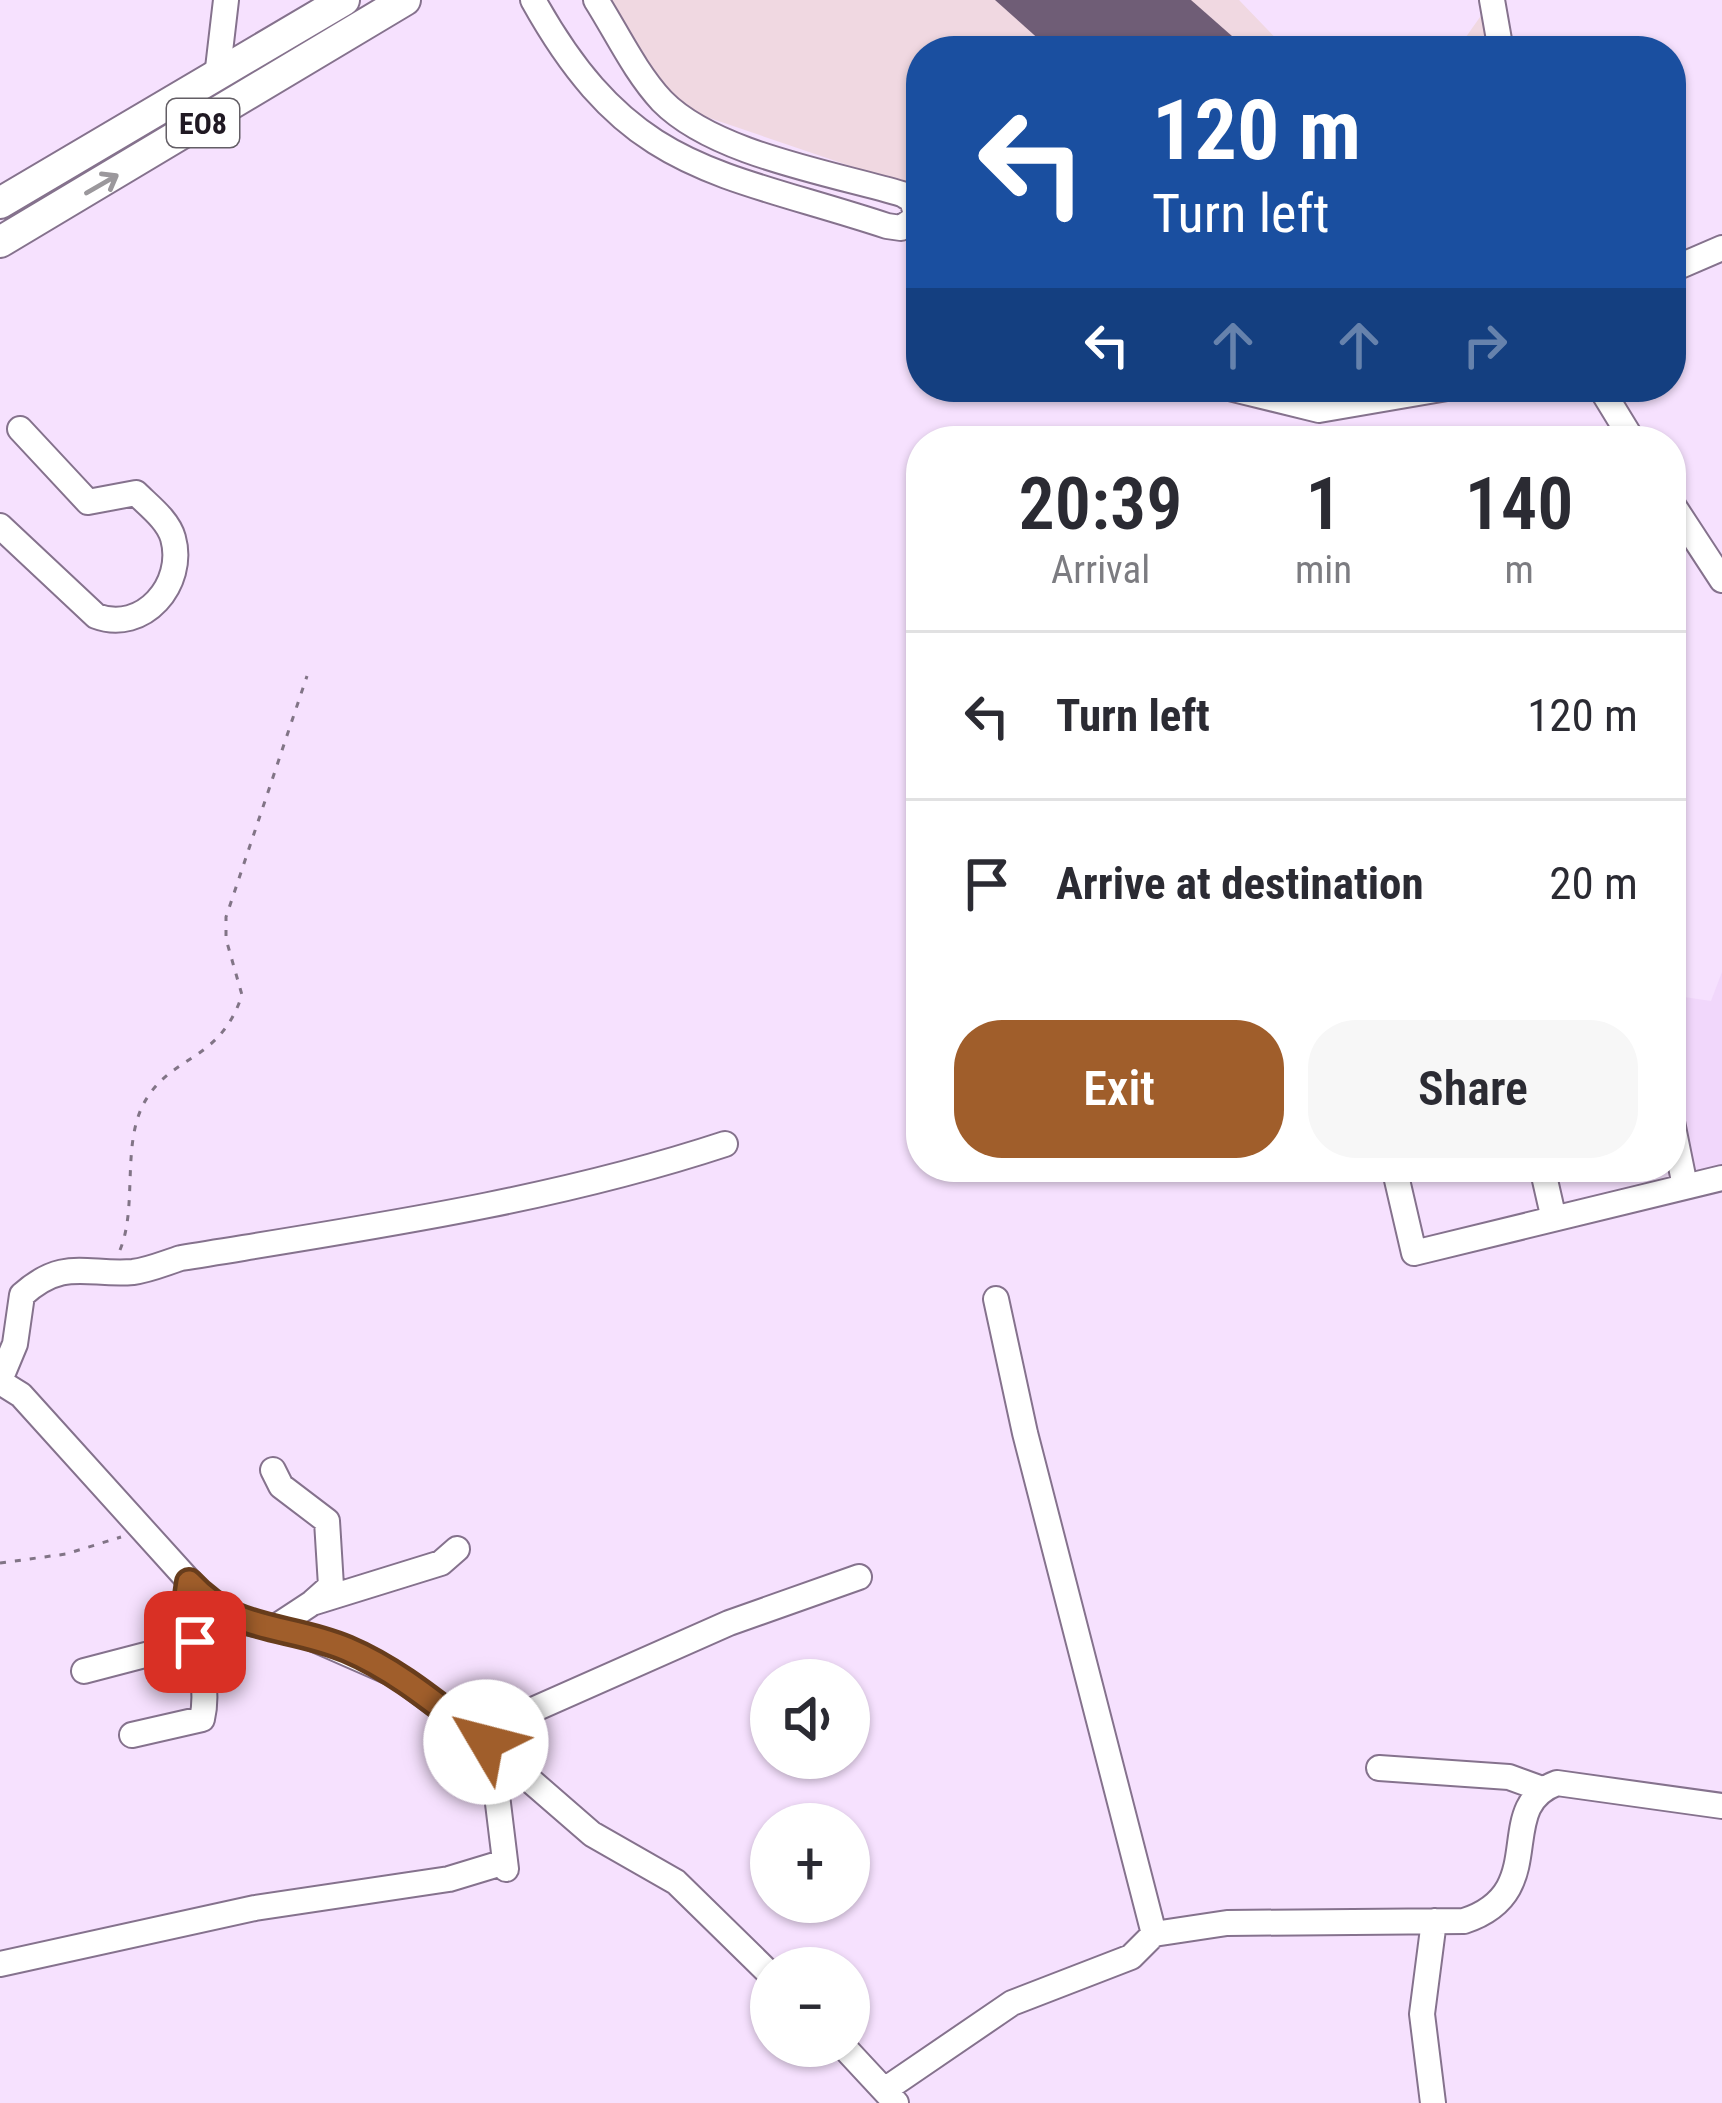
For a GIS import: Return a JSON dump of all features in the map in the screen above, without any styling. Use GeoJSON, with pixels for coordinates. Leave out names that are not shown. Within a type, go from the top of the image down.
{"type":"FeatureCollection","features":[{"type":"Feature","properties":{"kind":"main road","name":"ΕΟ8"},"geometry":{"type":"LineString","coordinates":[[0,203],[344,0]]}},
{"type":"Feature","properties":{"kind":"main road","name":"ΕΟ8"},"geometry":{"type":"LineString","coordinates":[[0,242],[405,0]]}},
{"type":"Feature","properties":{"kind":"street"},"geometry":{"type":"LineString","coordinates":[[218,76],[226,0]]}},
{"type":"Feature","properties":{"kind":"street"},"geometry":{"type":"LineString","coordinates":[[533,0],[574,65],[628,124],[658,148],[740,182],[887,226],[906,226]]}},
{"type":"Feature","properties":{"kind":"street"},"geometry":{"type":"LineString","coordinates":[[596,0],[644,76],[686,121],[760,152],[906,196]]}},
{"type":"Feature","properties":{"kind":"street"},"geometry":{"type":"LineString","coordinates":[[1492,0],[1498,36]]}},
{"type":"Feature","properties":{"kind":"street"},"geometry":{"type":"LineString","coordinates":[[1686,264],[1722,248]]}},
{"type":"Feature","properties":{"kind":"street"},"geometry":{"type":"LineString","coordinates":[[1286,402],[1319,410],[1366,402]]}},
{"type":"Feature","properties":{"kind":"street"},"geometry":{"type":"LineString","coordinates":[[0,526],[96,616],[115,624],[132,622],[156,599],[167,588],[175,564],[173,538],[136,493],[88,502],[20,429]]}},
{"type":"Feature","properties":{"kind":"street"},"geometry":{"type":"LineString","coordinates":[[1686,525],[1722,580]]}},
{"type":"Feature","properties":{"kind":"street"},"geometry":{"type":"LineString","coordinates":[[725,1144],[639,1172],[460,1212],[181,1258],[139,1271],[101,1268],[54,1275],[22,1295],[15,1344],[0,1381],[21,1395],[189,1582],[234,1620],[350,1650],[396,1675],[484,1741],[592,1834],[676,1882],[750,1954]]}},
{"type":"Feature","properties":{"kind":"street"},"geometry":{"type":"LineString","coordinates":[[1397,1182],[1414,1253],[1553,1215],[1722,1178]]}},
{"type":"Feature","properties":{"kind":"street"},"geometry":{"type":"LineString","coordinates":[[1545,1182],[1553,1215]]}},
{"type":"Feature","properties":{"kind":"street"},"geometry":{"type":"LineString","coordinates":[[1684,1182],[1685,1186]]}},
{"type":"Feature","properties":{"kind":"street"},"geometry":{"type":"LineString","coordinates":[[996,1299],[1025,1433],[1154,1934]]}},
{"type":"Feature","properties":{"kind":"street"},"geometry":{"type":"LineString","coordinates":[[274,1470],[280,1486],[327,1521],[331,1586],[274,1628]]}},
{"type":"Feature","properties":{"kind":"street"},"geometry":{"type":"LineString","coordinates":[[312,1604],[441,1563],[457,1550]]}},
{"type":"Feature","properties":{"kind":"street"},"geometry":{"type":"LineString","coordinates":[[484,1741],[729,1622],[859,1577]]}},
{"type":"Feature","properties":{"kind":"street"},"geometry":{"type":"LineString","coordinates":[[132,1735],[202,1719],[207,1699],[186,1602],[189,1582]]}},
{"type":"Feature","properties":{"kind":"street"},"geometry":{"type":"LineString","coordinates":[[84,1671],[195,1642]]}},
{"type":"Feature","properties":{"kind":"street"},"geometry":{"type":"LineString","coordinates":[[0,1964],[276,1904],[449,1879],[505,1865],[484,1741]]}},
{"type":"Feature","properties":{"kind":"street"},"geometry":{"type":"LineString","coordinates":[[1379,1768],[1509,1778],[1542,1789],[1577,1784],[1722,1806]]}},
{"type":"Feature","properties":{"kind":"street"},"geometry":{"type":"LineString","coordinates":[[863,2067],[891,2096],[1012,2003],[1131,1957],[1154,1934],[1227,1922],[1464,1921],[1504,1900],[1515,1879],[1530,1803],[1542,1789]]}},
{"type":"Feature","properties":{"kind":"street"},"geometry":{"type":"LineString","coordinates":[[1432,2103],[1422,2014],[1434,1921]]}},
{"type":"Feature","properties":{"kind":"path"},"geometry":{"type":"LineString","coordinates":[[101,1268],[122,1247],[136,1137],[148,1095],[210,1048],[238,1009],[242,995],[226,939],[229,900],[280,765],[307,676]]}},
{"type":"Feature","properties":{"kind":"path"},"geometry":{"type":"LineString","coordinates":[[0,1563],[103,1544],[138,1526]]}},
{"type":"Feature","properties":{"kind":"shaded area"},"geometry":{"type":"Polygon","coordinates":[[[607,0],[1239,0],[1274,36],[906,36],[906,185],[680,108],[607,0]]]}},
{"type":"Feature","properties":{"kind":"shaded area"},"geometry":{"type":"Polygon","coordinates":[[[1485,10],[1489,36],[1467,36],[1485,10]]]}},
{"type":"Feature","properties":{"kind":"shaded area"},"geometry":{"type":"Polygon","coordinates":[[[1722,972],[1722,1175],[1692,1182],[1686,1154],[1686,997],[1711,1001],[1722,972]]]}},
{"type":"Feature","properties":{"kind":"building"},"geometry":{"type":"Polygon","coordinates":[[[995,0],[1191,0],[1232,36],[1035,36],[995,0]]]}},
{"type":"Feature","properties":{"kind":"route"},"geometry":{"type":"LineString","coordinates":[[195,1642],[186,1602],[189,1582],[234,1620],[298,1632],[350,1650],[396,1675],[486,1742]]}}]}
